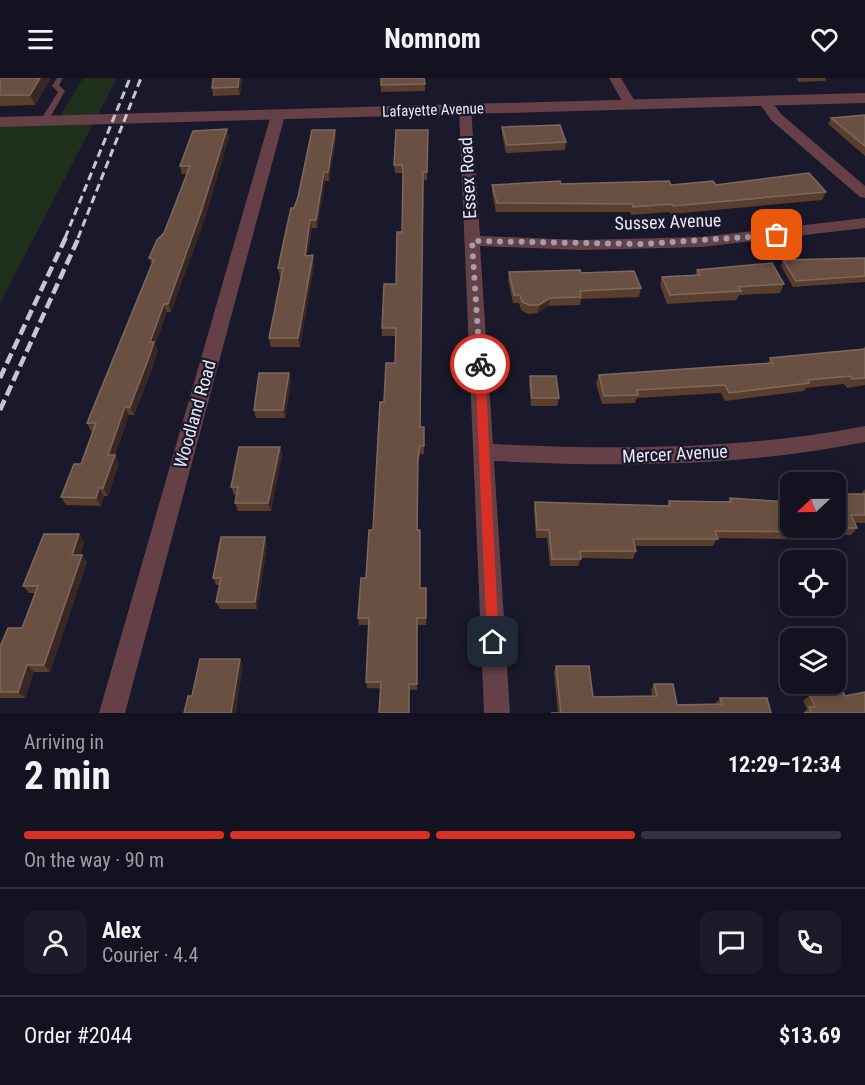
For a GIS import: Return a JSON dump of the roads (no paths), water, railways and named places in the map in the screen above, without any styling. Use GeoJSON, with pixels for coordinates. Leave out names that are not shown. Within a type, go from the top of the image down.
{"type":"FeatureCollection","features":[{"type":"Feature","properties":{"kind":"street"},"geometry":{"type":"LineString","coordinates":[[615,78],[631,105]]}},
{"type":"Feature","properties":{"kind":"street","name":"Lafayette Avenue"},"geometry":{"type":"LineString","coordinates":[[0,122],[865,98]]}},
{"type":"Feature","properties":{"kind":"street"},"geometry":{"type":"LineString","coordinates":[[764,101],[776,117],[865,194]]}},
{"type":"Feature","properties":{"kind":"street","name":"Essex Road"},"geometry":{"type":"LineString","coordinates":[[465,109],[497,713]]}},
{"type":"Feature","properties":{"kind":"street","name":"Woodland Road"},"geometry":{"type":"LineString","coordinates":[[112,713],[278,115]]}},
{"type":"Feature","properties":{"kind":"street","name":"Sussex Avenue"},"geometry":{"type":"LineString","coordinates":[[472,241],[580,245],[701,242],[865,223]]}},
{"type":"Feature","properties":{"kind":"street","name":"Mercer Avenue"},"geometry":{"type":"LineString","coordinates":[[484,452],[604,457],[671,456],[803,445],[865,434]]}},
{"type":"Feature","properties":{"kind":"lane"},"geometry":{"type":"LineString","coordinates":[[44,121],[62,91],[55,86],[60,78]]}},
{"type":"Feature","properties":{"kind":"railway"},"geometry":{"type":"LineString","coordinates":[[65,238],[130,78]]}},
{"type":"Feature","properties":{"kind":"railway"},"geometry":{"type":"LineString","coordinates":[[78,238],[141,78]]}},
{"type":"Feature","properties":{"kind":"railway"},"geometry":{"type":"LineString","coordinates":[[0,378],[66,237]]}},
{"type":"Feature","properties":{"kind":"railway"},"geometry":{"type":"LineString","coordinates":[[0,410],[79,237]]}}]}
